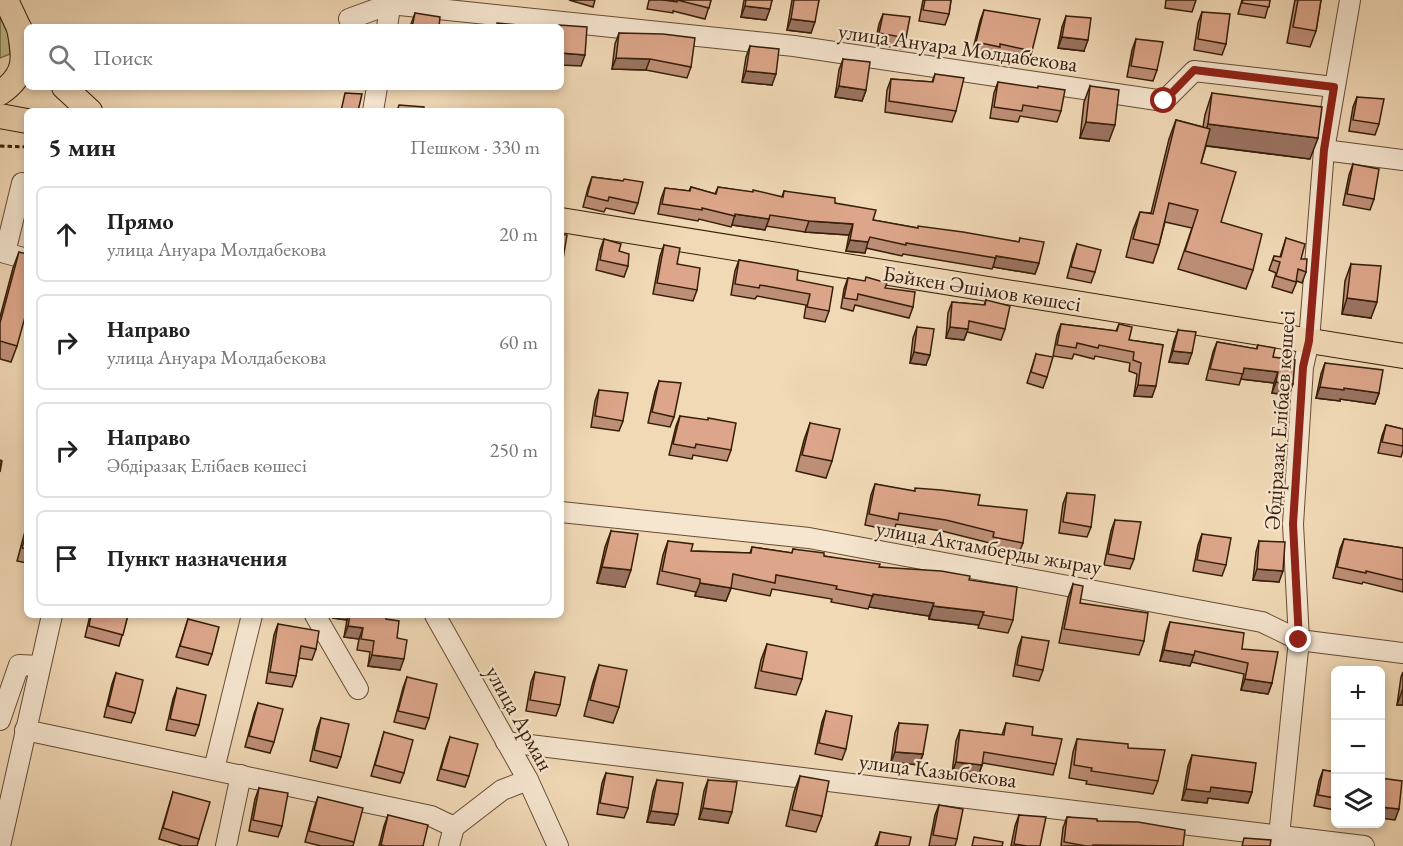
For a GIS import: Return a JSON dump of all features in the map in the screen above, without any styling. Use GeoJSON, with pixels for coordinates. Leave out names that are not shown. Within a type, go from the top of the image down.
{"type":"FeatureCollection","features":[{"type":"Feature","properties":{"kind":"main road"},"geometry":{"type":"LineString","coordinates":[[0,93],[19,74],[24,51],[23,34],[6,0]]}},
{"type":"Feature","properties":{"kind":"main road"},"geometry":{"type":"LineString","coordinates":[[67,90],[87,108]]}},
{"type":"Feature","properties":{"kind":"main road"},"geometry":{"type":"LineString","coordinates":[[0,127],[17,119]]}},
{"type":"Feature","properties":{"kind":"main road","name":"Бәйкен Әшімов көшесі"},"geometry":{"type":"LineString","coordinates":[[564,220],[1403,356]]}},
{"type":"Feature","properties":{"kind":"street","name":"Әбдіразақ Елібаев көшесі"},"geometry":{"type":"LineString","coordinates":[[1278,841],[1299,640],[1293,524],[1303,367],[1309,341],[1324,150],[1350,0]]}},
{"type":"Feature","properties":{"kind":"street","name":"улица Ануара Молдабекова"},"geometry":{"type":"LineString","coordinates":[[349,18],[391,2],[794,46],[1164,101],[1194,70],[1334,87]]}},
{"type":"Feature","properties":{"kind":"street"},"geometry":{"type":"LineString","coordinates":[[387,24],[391,2]]}},
{"type":"Feature","properties":{"kind":"street"},"geometry":{"type":"LineString","coordinates":[[374,108],[376,90]]}},
{"type":"Feature","properties":{"kind":"street"},"geometry":{"type":"LineString","coordinates":[[1324,150],[1403,160]]}},
{"type":"Feature","properties":{"kind":"street"},"geometry":{"type":"LineString","coordinates":[[22,183],[5,253],[24,258]]}},
{"type":"Feature","properties":{"kind":"street","name":"улица Актамберды жырау"},"geometry":{"type":"LineString","coordinates":[[564,512],[809,538],[1262,622],[1299,640],[1403,653]]}},
{"type":"Feature","properties":{"kind":"street"},"geometry":{"type":"LineString","coordinates":[[0,846],[51,618]]}},
{"type":"Feature","properties":{"kind":"street"},"geometry":{"type":"LineString","coordinates":[[214,769],[251,618]]}},
{"type":"Feature","properties":{"kind":"street"},"geometry":{"type":"LineString","coordinates":[[317,618],[358,689]]}},
{"type":"Feature","properties":{"kind":"street","name":"улица Арман"},"geometry":{"type":"LineString","coordinates":[[437,618],[528,780],[558,846]]}},
{"type":"Feature","properties":{"kind":"street"},"geometry":{"type":"LineString","coordinates":[[0,720],[19,665],[40,666]]}},
{"type":"Feature","properties":{"kind":"street"},"geometry":{"type":"LineString","coordinates":[[25,730],[431,816],[452,836],[502,790],[528,780]]}},
{"type":"Feature","properties":{"kind":"street","name":"улица Казыбекова"},"geometry":{"type":"LineString","coordinates":[[506,742],[1278,841],[1364,846]]}},
{"type":"Feature","properties":{"kind":"street"},"geometry":{"type":"LineString","coordinates":[[226,846],[241,775]]}},
{"type":"Feature","properties":{"kind":"path"},"geometry":{"type":"LineString","coordinates":[[0,147],[24,147]]}},
{"type":"Feature","properties":{"kind":"shaded area"},"geometry":{"type":"Polygon","coordinates":[[[0,17],[8,34],[10,54],[0,58],[0,17]]]}},
{"type":"Feature","properties":{"kind":"building"},"geometry":{"type":"Polygon","coordinates":[[[677,0],[711,0],[709,8],[677,0]]]}},
{"type":"Feature","properties":{"kind":"building"},"geometry":{"type":"Polygon","coordinates":[[[746,0],[772,0],[770,9],[745,6],[746,0]]]}},
{"type":"Feature","properties":{"kind":"building"},"geometry":{"type":"Polygon","coordinates":[[[794,0],[819,0],[815,22],[791,19],[794,0]]]}},
{"type":"Feature","properties":{"kind":"building"},"geometry":{"type":"Polygon","coordinates":[[[925,0],[951,0],[949,14],[923,10],[925,0]]]}},
{"type":"Feature","properties":{"kind":"building"},"geometry":{"type":"Polygon","coordinates":[[[1243,0],[1270,0],[1269,7],[1242,3],[1243,0]]]}},
{"type":"Feature","properties":{"kind":"building"},"geometry":{"type":"Polygon","coordinates":[[[1298,0],[1321,0],[1316,31],[1293,27],[1298,0]]]}},
{"type":"Feature","properties":{"kind":"building"},"geometry":{"type":"Polygon","coordinates":[[[984,10],[1040,19],[1032,51],[1000,44],[1000,47],[976,42],[984,10]]]}},
{"type":"Feature","properties":{"kind":"building"},"geometry":{"type":"Polygon","coordinates":[[[1202,12],[1230,14],[1226,44],[1198,39],[1202,12]]]}},
{"type":"Feature","properties":{"kind":"building"},"geometry":{"type":"Polygon","coordinates":[[[415,13],[440,17],[439,24],[413,24],[415,13]]]}},
{"type":"Feature","properties":{"kind":"building"},"geometry":{"type":"Polygon","coordinates":[[[883,14],[910,17],[906,38],[879,33],[883,14]]]}},
{"type":"Feature","properties":{"kind":"building"},"geometry":{"type":"Polygon","coordinates":[[[1066,16],[1091,18],[1088,40],[1062,37],[1066,16]]]}},
{"type":"Feature","properties":{"kind":"building"},"geometry":{"type":"Polygon","coordinates":[[[564,25],[587,27],[585,55],[564,53],[564,25]]]}},
{"type":"Feature","properties":{"kind":"building"},"geometry":{"type":"Polygon","coordinates":[[[619,33],[663,34],[695,38],[691,67],[650,59],[616,58],[619,33]]]}},
{"type":"Feature","properties":{"kind":"building"},"geometry":{"type":"Polygon","coordinates":[[[1136,39],[1163,42],[1157,70],[1131,66],[1136,39]]]}},
{"type":"Feature","properties":{"kind":"building"},"geometry":{"type":"Polygon","coordinates":[[[750,46],[779,49],[776,74],[746,71],[750,46]]]}},
{"type":"Feature","properties":{"kind":"building"},"geometry":{"type":"Polygon","coordinates":[[[843,59],[870,62],[866,90],[839,86],[843,59]]]}},
{"type":"Feature","properties":{"kind":"building"},"geometry":{"type":"Polygon","coordinates":[[[935,74],[964,78],[956,111],[889,101],[891,79],[933,82],[935,74]]]}},
{"type":"Feature","properties":{"kind":"building"},"geometry":{"type":"Polygon","coordinates":[[[998,82],[1065,90],[1061,111],[1023,105],[1022,111],[994,107],[998,82]]]}},
{"type":"Feature","properties":{"kind":"building"},"geometry":{"type":"Polygon","coordinates":[[[1090,86],[1119,90],[1115,125],[1086,122],[1090,86]]]}},
{"type":"Feature","properties":{"kind":"building"},"geometry":{"type":"Polygon","coordinates":[[[345,93],[362,94],[359,108],[342,108],[345,93]]]}},
{"type":"Feature","properties":{"kind":"building"},"geometry":{"type":"Polygon","coordinates":[[[1212,93],[1322,107],[1318,138],[1208,124],[1212,93]]]}},
{"type":"Feature","properties":{"kind":"building"},"geometry":{"type":"Polygon","coordinates":[[[1357,97],[1384,99],[1379,124],[1353,120],[1357,97]]]}},
{"type":"Feature","properties":{"kind":"building"},"geometry":{"type":"Polygon","coordinates":[[[399,105],[424,107],[424,108],[398,108],[399,105]]]}},
{"type":"Feature","properties":{"kind":"building"},"geometry":{"type":"Polygon","coordinates":[[[1176,120],[1210,129],[1201,163],[1236,172],[1221,222],[1262,234],[1253,270],[1185,251],[1198,210],[1169,203],[1159,245],[1133,239],[1140,212],[1153,214],[1176,120]]]}},
{"type":"Feature","properties":{"kind":"building"},"geometry":{"type":"Polygon","coordinates":[[[1353,164],[1379,169],[1374,199],[1347,194],[1353,164]]]}},
{"type":"Feature","properties":{"kind":"building"},"geometry":{"type":"Polygon","coordinates":[[[592,177],[643,182],[638,203],[609,197],[608,201],[587,196],[592,177]]]}},
{"type":"Feature","properties":{"kind":"building"},"geometry":{"type":"Polygon","coordinates":[[[691,187],[716,194],[718,187],[753,192],[753,190],[783,197],[784,191],[835,198],[835,203],[876,210],[873,220],[1019,242],[1020,238],[1044,242],[1039,263],[906,243],[906,245],[870,237],[868,242],[850,240],[853,224],[770,215],[769,219],[735,214],[735,216],[702,208],[702,210],[662,204],[665,188],[690,191],[691,187]]]}},
{"type":"Feature","properties":{"kind":"building"},"geometry":{"type":"Polygon","coordinates":[[[564,234],[567,235],[564,253],[564,234]]]}},
{"type":"Feature","properties":{"kind":"building"},"geometry":{"type":"Polygon","coordinates":[[[1286,238],[1305,244],[1301,259],[1307,259],[1306,272],[1298,269],[1296,282],[1276,276],[1280,262],[1273,260],[1274,256],[1281,257],[1286,238]]]}},
{"type":"Feature","properties":{"kind":"building"},"geometry":{"type":"Polygon","coordinates":[[[604,239],[621,244],[619,251],[629,254],[628,266],[600,260],[604,239]]]}},
{"type":"Feature","properties":{"kind":"building"},"geometry":{"type":"Polygon","coordinates":[[[1077,244],[1101,250],[1095,272],[1071,267],[1077,244]]]}},
{"type":"Feature","properties":{"kind":"building"},"geometry":{"type":"Polygon","coordinates":[[[664,245],[680,248],[677,264],[700,268],[697,290],[657,283],[664,245]]]}},
{"type":"Feature","properties":{"kind":"building"},"geometry":{"type":"Polygon","coordinates":[[[19,252],[24,253],[24,321],[17,346],[0,341],[0,323],[19,252]]]}},
{"type":"Feature","properties":{"kind":"building"},"geometry":{"type":"Polygon","coordinates":[[[739,260],[798,270],[797,280],[833,287],[829,311],[807,307],[810,294],[760,285],[759,288],[735,284],[739,260]]]}},
{"type":"Feature","properties":{"kind":"building"},"geometry":{"type":"Polygon","coordinates":[[[1351,264],[1381,266],[1377,302],[1347,298],[1351,264]]]}},
{"type":"Feature","properties":{"kind":"building"},"geometry":{"type":"Polygon","coordinates":[[[866,277],[887,283],[885,288],[915,292],[913,307],[858,294],[857,300],[844,298],[848,278],[865,281],[866,277]]]}},
{"type":"Feature","properties":{"kind":"building"},"geometry":{"type":"Polygon","coordinates":[[[986,300],[1010,306],[1005,329],[969,321],[968,329],[950,327],[952,302],[985,305],[986,300]]]}},
{"type":"Feature","properties":{"kind":"building"},"geometry":{"type":"Polygon","coordinates":[[[1061,324],[1117,331],[1119,324],[1132,327],[1129,340],[1163,345],[1156,386],[1138,385],[1141,363],[1133,360],[1134,352],[1077,343],[1076,348],[1057,345],[1061,324]]]}},
{"type":"Feature","properties":{"kind":"building"},"geometry":{"type":"Polygon","coordinates":[[[917,327],[934,329],[930,355],[914,352],[917,327]]]}},
{"type":"Feature","properties":{"kind":"building"},"geometry":{"type":"Polygon","coordinates":[[[1178,330],[1196,332],[1192,353],[1173,351],[1178,330]]]}},
{"type":"Feature","properties":{"kind":"building"},"geometry":{"type":"Polygon","coordinates":[[[1217,342],[1257,349],[1258,345],[1275,348],[1273,357],[1295,360],[1293,384],[1276,382],[1278,372],[1244,368],[1243,374],[1210,369],[1217,342]]]}},
{"type":"Feature","properties":{"kind":"building"},"geometry":{"type":"Polygon","coordinates":[[[1036,354],[1053,357],[1047,377],[1031,372],[1036,354]]]}},
{"type":"Feature","properties":{"kind":"building"},"geometry":{"type":"Polygon","coordinates":[[[1325,363],[1383,370],[1379,393],[1320,387],[1325,363]]]}},
{"type":"Feature","properties":{"kind":"building"},"geometry":{"type":"Polygon","coordinates":[[[659,381],[681,383],[674,417],[652,412],[659,381]]]}},
{"type":"Feature","properties":{"kind":"building"},"geometry":{"type":"Polygon","coordinates":[[[599,390],[628,393],[623,421],[595,416],[599,390]]]}},
{"type":"Feature","properties":{"kind":"building"},"geometry":{"type":"Polygon","coordinates":[[[680,416],[736,423],[731,450],[696,444],[695,448],[673,444],[680,416]]]}},
{"type":"Feature","properties":{"kind":"building"},"geometry":{"type":"Polygon","coordinates":[[[810,423],[840,429],[832,461],[802,455],[810,423]]]}},
{"type":"Feature","properties":{"kind":"building"},"geometry":{"type":"Polygon","coordinates":[[[1386,425],[1403,429],[1403,446],[1382,442],[1386,425]]]}},
{"type":"Feature","properties":{"kind":"building"},"geometry":{"type":"Polygon","coordinates":[[[875,484],[915,491],[915,488],[980,495],[978,505],[1027,510],[1023,543],[993,537],[994,532],[946,520],[899,513],[898,520],[869,514],[875,484]]]}},
{"type":"Feature","properties":{"kind":"building"},"geometry":{"type":"Polygon","coordinates":[[[1067,493],[1095,495],[1091,527],[1063,522],[1067,493]]]}},
{"type":"Feature","properties":{"kind":"building"},"geometry":{"type":"Polygon","coordinates":[[[1115,520],[1141,522],[1134,559],[1108,554],[1115,520]]]}},
{"type":"Feature","properties":{"kind":"building"},"geometry":{"type":"Polygon","coordinates":[[[611,531],[638,534],[631,570],[602,567],[611,531]]]}},
{"type":"Feature","properties":{"kind":"building"},"geometry":{"type":"Polygon","coordinates":[[[1202,534],[1231,538],[1226,565],[1197,560],[1202,534]]]}},
{"type":"Feature","properties":{"kind":"building"},"geometry":{"type":"Polygon","coordinates":[[[1344,539],[1403,548],[1403,580],[1337,567],[1344,539]]]}},
{"type":"Feature","properties":{"kind":"building"},"geometry":{"type":"Polygon","coordinates":[[[668,541],[693,544],[691,551],[751,553],[752,547],[792,553],[793,549],[880,564],[879,567],[941,571],[970,576],[969,580],[1017,587],[1013,620],[983,615],[984,612],[933,606],[934,603],[836,589],[837,586],[776,575],[775,583],[733,574],[731,588],[700,583],[700,579],[662,571],[668,541]]]}},
{"type":"Feature","properties":{"kind":"building"},"geometry":{"type":"Polygon","coordinates":[[[1259,541],[1285,542],[1283,571],[1257,569],[1259,541]]]}},
{"type":"Feature","properties":{"kind":"building"},"geometry":{"type":"Polygon","coordinates":[[[1073,584],[1083,586],[1080,603],[1148,613],[1144,641],[1064,629],[1073,584]]]}},
{"type":"Feature","properties":{"kind":"building"},"geometry":{"type":"Polygon","coordinates":[[[90,618],[127,618],[123,635],[89,626],[90,618]]]}},
{"type":"Feature","properties":{"kind":"building"},"geometry":{"type":"Polygon","coordinates":[[[349,618],[386,618],[399,621],[397,638],[407,640],[404,659],[372,655],[374,641],[361,639],[363,628],[348,626],[349,618]]]}},
{"type":"Feature","properties":{"kind":"building"},"geometry":{"type":"Polygon","coordinates":[[[188,619],[219,627],[212,654],[180,646],[188,619]]]}},
{"type":"Feature","properties":{"kind":"building"},"geometry":{"type":"Polygon","coordinates":[[[1170,622],[1244,633],[1242,649],[1278,652],[1272,683],[1245,679],[1248,663],[1195,651],[1194,655],[1164,650],[1170,622]]]}},
{"type":"Feature","properties":{"kind":"building"},"geometry":{"type":"Polygon","coordinates":[[[278,624],[319,631],[316,649],[301,646],[296,676],[270,672],[278,624]]]}},
{"type":"Feature","properties":{"kind":"building"},"geometry":{"type":"Polygon","coordinates":[[[1022,637],[1049,641],[1043,670],[1017,665],[1022,637]]]}},
{"type":"Feature","properties":{"kind":"building"},"geometry":{"type":"Polygon","coordinates":[[[767,644],[807,652],[802,679],[761,671],[767,644]]]}},
{"type":"Feature","properties":{"kind":"building"},"geometry":{"type":"Polygon","coordinates":[[[599,665],[627,670],[619,707],[590,700],[599,665]]]}},
{"type":"Feature","properties":{"kind":"building"},"geometry":{"type":"Polygon","coordinates":[[[535,672],[565,677],[560,705],[530,700],[535,672]]]}},
{"type":"Feature","properties":{"kind":"building"},"geometry":{"type":"Polygon","coordinates":[[[116,673],[143,680],[135,713],[108,706],[116,673]]]}},
{"type":"Feature","properties":{"kind":"building"},"geometry":{"type":"Polygon","coordinates":[[[407,677],[437,684],[429,718],[398,711],[407,677]]]}},
{"type":"Feature","properties":{"kind":"building"},"geometry":{"type":"Polygon","coordinates":[[[177,688],[206,695],[199,725],[170,719],[177,688]]]}},
{"type":"Feature","properties":{"kind":"building"},"geometry":{"type":"Polygon","coordinates":[[[258,703],[283,709],[274,742],[249,736],[258,703]]]}},
{"type":"Feature","properties":{"kind":"building"},"geometry":{"type":"Polygon","coordinates":[[[826,711],[852,716],[846,749],[819,743],[826,711]]]}},
{"type":"Feature","properties":{"kind":"building"},"geometry":{"type":"Polygon","coordinates":[[[321,718],[349,724],[341,757],[314,750],[321,718]]]}},
{"type":"Feature","properties":{"kind":"building"},"geometry":{"type":"Polygon","coordinates":[[[899,723],[928,725],[923,754],[895,752],[899,723]]]}},
{"type":"Feature","properties":{"kind":"building"},"geometry":{"type":"Polygon","coordinates":[[[1006,723],[1033,727],[1032,735],[1062,739],[1056,764],[984,752],[982,765],[956,762],[960,730],[1004,735],[1006,723]]]}},
{"type":"Feature","properties":{"kind":"building"},"geometry":{"type":"Polygon","coordinates":[[[384,732],[413,740],[404,773],[375,765],[384,732]]]}},
{"type":"Feature","properties":{"kind":"building"},"geometry":{"type":"Polygon","coordinates":[[[450,737],[478,744],[469,776],[441,769],[450,737]]]}},
{"type":"Feature","properties":{"kind":"building"},"geometry":{"type":"Polygon","coordinates":[[[1077,739],[1128,744],[1128,748],[1165,750],[1158,781],[1091,771],[1092,768],[1074,765],[1077,739]]]}},
{"type":"Feature","properties":{"kind":"building"},"geometry":{"type":"Polygon","coordinates":[[[1192,755],[1256,763],[1252,792],[1211,787],[1210,792],[1186,789],[1192,755]]]}},
{"type":"Feature","properties":{"kind":"building"},"geometry":{"type":"Polygon","coordinates":[[[1323,770],[1331,771],[1331,797],[1318,795],[1323,770]]]}},
{"type":"Feature","properties":{"kind":"building"},"geometry":{"type":"Polygon","coordinates":[[[606,773],[633,777],[628,808],[600,803],[606,773]]]}},
{"type":"Feature","properties":{"kind":"building"},"geometry":{"type":"Polygon","coordinates":[[[800,776],[829,781],[822,816],[792,810],[800,776]]]}},
{"type":"Feature","properties":{"kind":"building"},"geometry":{"type":"Polygon","coordinates":[[[1385,779],[1402,781],[1399,809],[1385,808],[1385,779]]]}},
{"type":"Feature","properties":{"kind":"building"},"geometry":{"type":"Polygon","coordinates":[[[657,780],[683,783],[678,814],[651,811],[657,780]]]}},
{"type":"Feature","properties":{"kind":"building"},"geometry":{"type":"Polygon","coordinates":[[[708,780],[737,782],[732,812],[703,808],[708,780]]]}},
{"type":"Feature","properties":{"kind":"building"},"geometry":{"type":"Polygon","coordinates":[[[259,788],[288,793],[282,826],[253,820],[259,788]]]}},
{"type":"Feature","properties":{"kind":"building"},"geometry":{"type":"Polygon","coordinates":[[[173,792],[210,802],[199,839],[163,828],[173,792]]]}},
{"type":"Feature","properties":{"kind":"building"},"geometry":{"type":"Polygon","coordinates":[[[318,797],[363,808],[354,842],[309,831],[318,797]]]}},
{"type":"Feature","properties":{"kind":"building"},"geometry":{"type":"Polygon","coordinates":[[[939,805],[963,809],[957,839],[933,835],[939,805]]]}},
{"type":"Feature","properties":{"kind":"building"},"geometry":{"type":"Polygon","coordinates":[[[388,815],[428,825],[423,846],[381,845],[388,815]]]}},
{"type":"Feature","properties":{"kind":"building"},"geometry":{"type":"Polygon","coordinates":[[[1019,815],[1046,817],[1040,846],[1014,844],[1019,815]]]}},
{"type":"Feature","properties":{"kind":"building"},"geometry":{"type":"Polygon","coordinates":[[[1067,817],[1097,819],[1097,821],[1138,822],[1185,830],[1183,846],[1086,846],[1064,842],[1067,817]]]}},
{"type":"Feature","properties":{"kind":"building"},"geometry":{"type":"Polygon","coordinates":[[[880,832],[911,837],[909,846],[877,846],[880,832]]]}},
{"type":"Feature","properties":{"kind":"building"},"geometry":{"type":"Polygon","coordinates":[[[974,837],[1003,842],[1002,846],[972,846],[974,837]]]}},
{"type":"Feature","properties":{"kind":"building"},"geometry":{"type":"Polygon","coordinates":[[[1244,838],[1271,840],[1270,846],[1242,846],[1244,838]]]}},
{"type":"Feature","properties":{"kind":"route"},"geometry":{"type":"LineString","coordinates":[[1164,101],[1194,70],[1334,87],[1324,150],[1309,341],[1303,367],[1293,524],[1299,640]]}}]}
